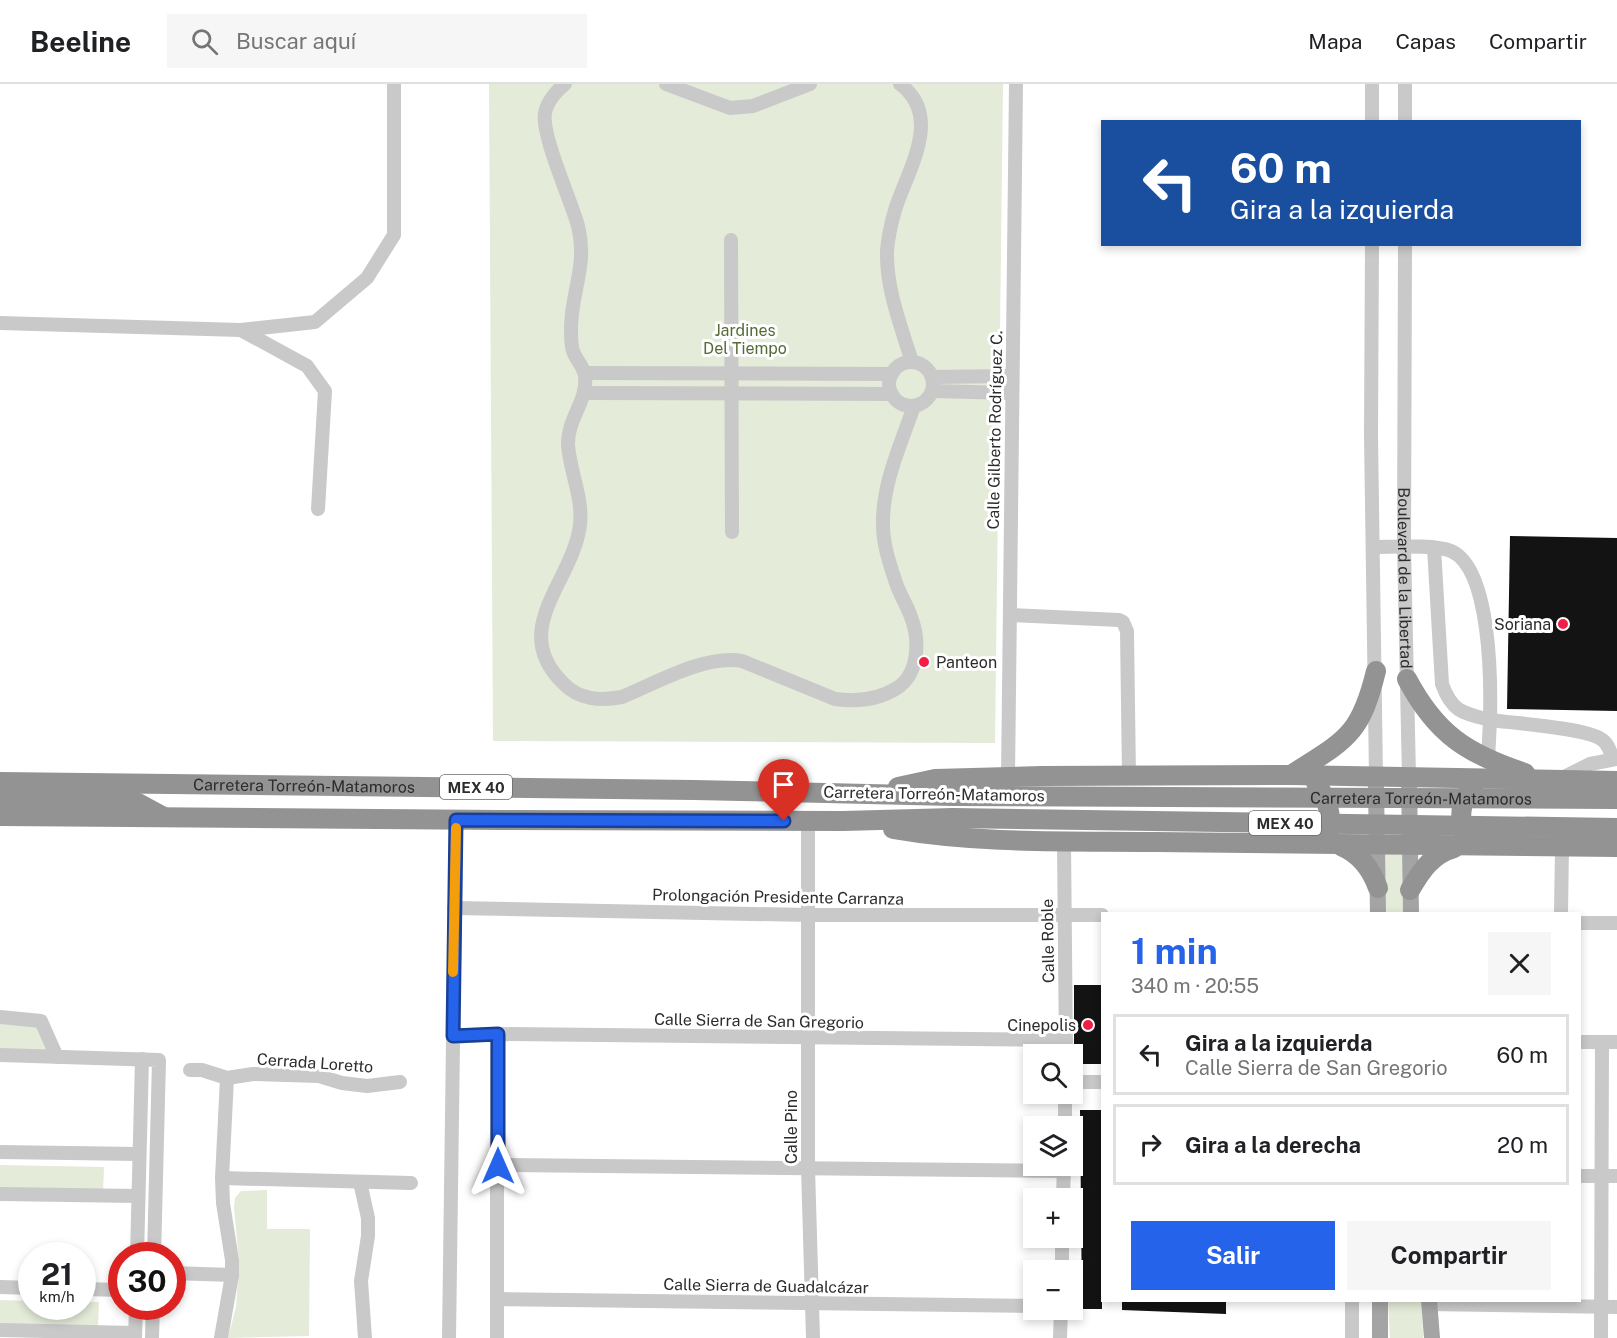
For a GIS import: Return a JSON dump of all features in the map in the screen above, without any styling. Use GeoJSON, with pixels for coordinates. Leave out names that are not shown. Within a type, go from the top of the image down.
{"type":"FeatureCollection","features":[{"type":"Feature","properties":{"kind":"highway"},"geometry":{"type":"LineString","coordinates":[[1299,775],[1353,731],[1363,715],[1376,671]]}},
{"type":"Feature","properties":{"kind":"highway"},"geometry":{"type":"LineString","coordinates":[[1407,679],[1425,709],[1484,770]]}},
{"type":"Feature","properties":{"kind":"highway"},"geometry":{"type":"LineString","coordinates":[[1464,847],[1461,810],[1471,786],[1484,770]]}},
{"type":"Feature","properties":{"kind":"highway"},"geometry":{"type":"LineString","coordinates":[[870,794],[935,779],[1008,777],[1299,775],[1409,777],[1484,770],[1551,780],[1617,781]]}},
{"type":"Feature","properties":{"kind":"highway"},"geometry":{"type":"LineString","coordinates":[[1299,775],[1322,792],[1330,813],[1329,835],[1333,846],[1362,859],[1372,873],[1378,888]]}},
{"type":"Feature","properties":{"kind":"highway","name":"Carretera Torreón-Matamoros"},"geometry":{"type":"LineString","coordinates":[[0,782],[953,796],[1617,799]]}},
{"type":"Feature","properties":{"kind":"highway"},"geometry":{"type":"LineString","coordinates":[[0,798],[106,799],[138,804],[166,818]]}},
{"type":"Feature","properties":{"kind":"highway","name":"MEX 40"},"geometry":{"type":"LineString","coordinates":[[0,816],[808,821],[953,818],[1617,828]]}},
{"type":"Feature","properties":{"kind":"highway"},"geometry":{"type":"LineString","coordinates":[[843,821],[925,835],[1064,841],[1333,846],[1617,847]]}},
{"type":"Feature","properties":{"kind":"highway"},"geometry":{"type":"LineString","coordinates":[[1410,890],[1429,863],[1445,851],[1464,847]]}},
{"type":"Feature","properties":{"kind":"main road","name":"Boulevard de la Libertad"},"geometry":{"type":"LineString","coordinates":[[1376,777],[1378,912]]}},
{"type":"Feature","properties":{"kind":"main road","name":"Boulevard de la Libertad"},"geometry":{"type":"LineString","coordinates":[[1409,777],[1411,912]]}},
{"type":"Feature","properties":{"kind":"main road"},"geometry":{"type":"LineString","coordinates":[[1380,1302],[1380,1338]]}},
{"type":"Feature","properties":{"kind":"main road"},"geometry":{"type":"LineString","coordinates":[[1429,1302],[1432,1338]]}},
{"type":"Feature","properties":{"kind":"street"},"geometry":{"type":"LineString","coordinates":[[0,334],[6,324],[241,330],[315,322],[367,278],[394,235],[394,84]]}},
{"type":"Feature","properties":{"kind":"street"},"geometry":{"type":"LineString","coordinates":[[565,84],[550,100],[545,114],[546,130],[578,224],[582,244],[580,278],[571,327],[573,352],[585,373],[585,393],[569,427],[568,446],[580,509],[579,526],[572,550],[546,610],[541,638],[545,659],[554,674],[567,687],[583,696],[596,699],[622,697],[710,661],[730,659],[742,661],[835,699],[850,701],[878,698],[900,686],[907,680],[914,664],[916,632],[897,586],[884,544],[883,524],[892,471],[914,406],[928,398],[932,384],[927,368],[912,362],[900,365],[892,374],[890,381],[892,394],[901,403],[914,406]]}},
{"type":"Feature","properties":{"kind":"street"},"geometry":{"type":"LineString","coordinates":[[666,84],[715,104],[742,108],[763,103],[810,84]]}},
{"type":"Feature","properties":{"kind":"street"},"geometry":{"type":"LineString","coordinates":[[900,84],[916,101],[921,129],[918,149],[888,234],[888,273],[892,295],[912,362]]}},
{"type":"Feature","properties":{"kind":"street","name":"Calle Gilberto Rodríguez C."},"geometry":{"type":"LineString","coordinates":[[1008,777],[1016,84]]}},
{"type":"Feature","properties":{"kind":"street"},"geometry":{"type":"LineString","coordinates":[[1372,84],[1372,120]]}},
{"type":"Feature","properties":{"kind":"street"},"geometry":{"type":"LineString","coordinates":[[1405,84],[1405,120]]}},
{"type":"Feature","properties":{"kind":"street"},"geometry":{"type":"LineString","coordinates":[[731,240],[732,532]]}},
{"type":"Feature","properties":{"kind":"street","name":"Boulevard de la Libertad"},"geometry":{"type":"LineString","coordinates":[[1372,246],[1376,777]]}},
{"type":"Feature","properties":{"kind":"street","name":"Boulevard de la Libertad"},"geometry":{"type":"LineString","coordinates":[[1405,246],[1404,547],[1409,777]]}},
{"type":"Feature","properties":{"kind":"street"},"geometry":{"type":"LineString","coordinates":[[241,330],[307,366],[325,391],[318,509]]}},
{"type":"Feature","properties":{"kind":"street"},"geometry":{"type":"LineString","coordinates":[[585,373],[892,374]]}},
{"type":"Feature","properties":{"kind":"street"},"geometry":{"type":"LineString","coordinates":[[932,384],[1012,376]]}},
{"type":"Feature","properties":{"kind":"street"},"geometry":{"type":"LineString","coordinates":[[932,384],[1012,393]]}},
{"type":"Feature","properties":{"kind":"street"},"geometry":{"type":"LineString","coordinates":[[585,393],[892,394]]}},
{"type":"Feature","properties":{"kind":"street"},"geometry":{"type":"LineString","coordinates":[[1373,547],[1434,548],[1452,551],[1465,561],[1481,595],[1485,624],[1490,720],[1484,770]]}},
{"type":"Feature","properties":{"kind":"street"},"geometry":{"type":"LineString","coordinates":[[1434,548],[1442,684],[1454,708],[1466,714],[1490,720],[1595,736],[1603,740],[1615,759],[1590,764],[1551,780]]}},
{"type":"Feature","properties":{"kind":"street"},"geometry":{"type":"LineString","coordinates":[[1010,615],[1123,622],[1127,631],[1129,777]]}},
{"type":"Feature","properties":{"kind":"street"},"geometry":{"type":"LineString","coordinates":[[449,1338],[456,820]]}},
{"type":"Feature","properties":{"kind":"street","name":"Calle Pino"},"geometry":{"type":"LineString","coordinates":[[808,821],[808,1168],[813,1338]]}},
{"type":"Feature","properties":{"kind":"street","name":"Calle Roble"},"geometry":{"type":"LineString","coordinates":[[1064,841],[1066,1044]]}},
{"type":"Feature","properties":{"kind":"street"},"geometry":{"type":"LineString","coordinates":[[1561,912],[1562,847]]}},
{"type":"Feature","properties":{"kind":"street","name":"Prolongación Presidente Carranza"},"geometry":{"type":"LineString","coordinates":[[454,908],[808,915],[1101,915]]}},
{"type":"Feature","properties":{"kind":"street"},"geometry":{"type":"LineString","coordinates":[[1581,922],[1617,923]]}},
{"type":"Feature","properties":{"kind":"street"},"geometry":{"type":"LineString","coordinates":[[0,1017],[41,1021],[57,1057]]}},
{"type":"Feature","properties":{"kind":"street"},"geometry":{"type":"LineString","coordinates":[[497,1338],[498,1034]]}},
{"type":"Feature","properties":{"kind":"street","name":"Calle Sierra de San Gregorio"},"geometry":{"type":"LineString","coordinates":[[453,1036],[498,1034],[808,1038],[1023,1046]]}},
{"type":"Feature","properties":{"kind":"street"},"geometry":{"type":"LineString","coordinates":[[1581,1042],[1617,1042]]}},
{"type":"Feature","properties":{"kind":"street"},"geometry":{"type":"LineString","coordinates":[[1601,1338],[1602,1042]]}},
{"type":"Feature","properties":{"kind":"street"},"geometry":{"type":"LineString","coordinates":[[0,1055],[159,1060],[154,1242]]}},
{"type":"Feature","properties":{"kind":"street"},"geometry":{"type":"LineString","coordinates":[[137,1242],[142,1059]]}},
{"type":"Feature","properties":{"kind":"street","name":"Cerrada Loretto"},"geometry":{"type":"LineString","coordinates":[[190,1070],[202,1070],[227,1078],[262,1074],[320,1076],[342,1083],[367,1086],[400,1082]]}},
{"type":"Feature","properties":{"kind":"street"},"geometry":{"type":"LineString","coordinates":[[221,1338],[232,1275],[222,1178],[227,1078]]}},
{"type":"Feature","properties":{"kind":"street"},"geometry":{"type":"LineString","coordinates":[[1083,1082],[1101,1082]]}},
{"type":"Feature","properties":{"kind":"street"},"geometry":{"type":"LineString","coordinates":[[140,1115],[158,1115]]}},
{"type":"Feature","properties":{"kind":"street"},"geometry":{"type":"LineString","coordinates":[[0,1152],[138,1154]]}},
{"type":"Feature","properties":{"kind":"street"},"geometry":{"type":"LineString","coordinates":[[498,1166],[1023,1168]]}},
{"type":"Feature","properties":{"kind":"street"},"geometry":{"type":"LineString","coordinates":[[1581,1176],[1617,1176]]}},
{"type":"Feature","properties":{"kind":"street"},"geometry":{"type":"LineString","coordinates":[[222,1178],[411,1183]]}},
{"type":"Feature","properties":{"kind":"street"},"geometry":{"type":"LineString","coordinates":[[360,1182],[368,1218],[368,1236],[361,1281],[365,1338]]}},
{"type":"Feature","properties":{"kind":"street"},"geometry":{"type":"LineString","coordinates":[[0,1194],[138,1196]]}},
{"type":"Feature","properties":{"kind":"street"},"geometry":{"type":"LineString","coordinates":[[186,1273],[232,1275]]}},
{"type":"Feature","properties":{"kind":"street"},"geometry":{"type":"LineString","coordinates":[[0,1287],[18,1288]]}},
{"type":"Feature","properties":{"kind":"street","name":"Calle Sierra de Guadalcázar"},"geometry":{"type":"LineString","coordinates":[[497,1299],[1023,1306]]}},
{"type":"Feature","properties":{"kind":"street"},"geometry":{"type":"LineString","coordinates":[[1352,1302],[1352,1338]]}},
{"type":"Feature","properties":{"kind":"street"},"geometry":{"type":"LineString","coordinates":[[1429,1302],[1617,1307]]}},
{"type":"Feature","properties":{"kind":"street"},"geometry":{"type":"LineString","coordinates":[[0,1330],[135,1336],[136,1320]]}},
{"type":"Feature","properties":{"kind":"street"},"geometry":{"type":"LineString","coordinates":[[152,1338],[153,1320]]}},
{"type":"Feature","properties":{"kind":"street"},"geometry":{"type":"LineString","coordinates":[[1060,1338],[1061,1320]]}},
{"type":"Feature","properties":{"kind":"green space","name":"Jardines Del Tiempo"},"geometry":{"type":"Polygon","coordinates":[[[489,84],[1003,84],[995,743],[493,741],[489,84]]]}},
{"type":"Feature","properties":{"kind":"green space"},"geometry":{"type":"Polygon","coordinates":[[[1403,849],[1407,912],[1383,912],[1383,851],[1403,849]]]}},
{"type":"Feature","properties":{"kind":"green space"},"geometry":{"type":"Polygon","coordinates":[[[0,1023],[38,1024],[50,1053],[0,1052],[0,1023]]]}},
{"type":"Feature","properties":{"kind":"green space"},"geometry":{"type":"Polygon","coordinates":[[[0,1165],[104,1167],[103,1192],[0,1189],[0,1165]]]}},
{"type":"Feature","properties":{"kind":"green space"},"geometry":{"type":"Polygon","coordinates":[[[267,1190],[267,1229],[310,1229],[309,1336],[228,1338],[236,1307],[239,1262],[235,1198],[241,1191],[267,1190]]]}},
{"type":"Feature","properties":{"kind":"green space"},"geometry":{"type":"Polygon","coordinates":[[[0,1300],[18,1301],[18,1320],[96,1320],[96,1302],[99,1302],[98,1327],[0,1325],[0,1300]]]}},
{"type":"Feature","properties":{"kind":"green space"},"geometry":{"type":"Polygon","coordinates":[[[1388,1302],[1422,1302],[1423,1338],[1390,1338],[1388,1302]]]}},
{"type":"Feature","properties":{"kind":"building","name":"Soriana"},"geometry":{"type":"Polygon","coordinates":[[[1510,536],[1617,538],[1617,711],[1507,709],[1510,536]]]}},
{"type":"Feature","properties":{"kind":"building","name":"Cinepolis"},"geometry":{"type":"Polygon","coordinates":[[[1074,985],[1101,985],[1101,1064],[1083,1064],[1083,1044],[1074,1044],[1074,985]]]}},
{"type":"Feature","properties":{"kind":"building"},"geometry":{"type":"Polygon","coordinates":[[[1080,1110],[1101,1110],[1102,1309],[1083,1309],[1083,1188],[1081,1188],[1081,1176],[1083,1176],[1083,1116],[1080,1116],[1080,1110]]]}},
{"type":"Feature","properties":{"kind":"building"},"geometry":{"type":"Polygon","coordinates":[[[1122,1302],[1226,1302],[1226,1314],[1122,1310],[1122,1302]]]}},
{"type":"Feature","properties":{"kind":"slow traffic"},"geometry":{"type":"LineString","coordinates":[[453,972],[456,828]]}},
{"type":"Feature","properties":{"kind":"place","name":"Soriana"},"geometry":{"type":"Point","coordinates":[1563,624]}},
{"type":"Feature","properties":{"kind":"place","name":"Panteon"},"geometry":{"type":"Point","coordinates":[924,662]}},
{"type":"Feature","properties":{"kind":"place","name":"Cinepolis"},"geometry":{"type":"Point","coordinates":[1088,1025]}},
{"type":"Feature","properties":{"kind":"route"},"geometry":{"type":"LineString","coordinates":[[498,1166],[498,1034],[453,1036],[456,820],[784,821]]}}]}
